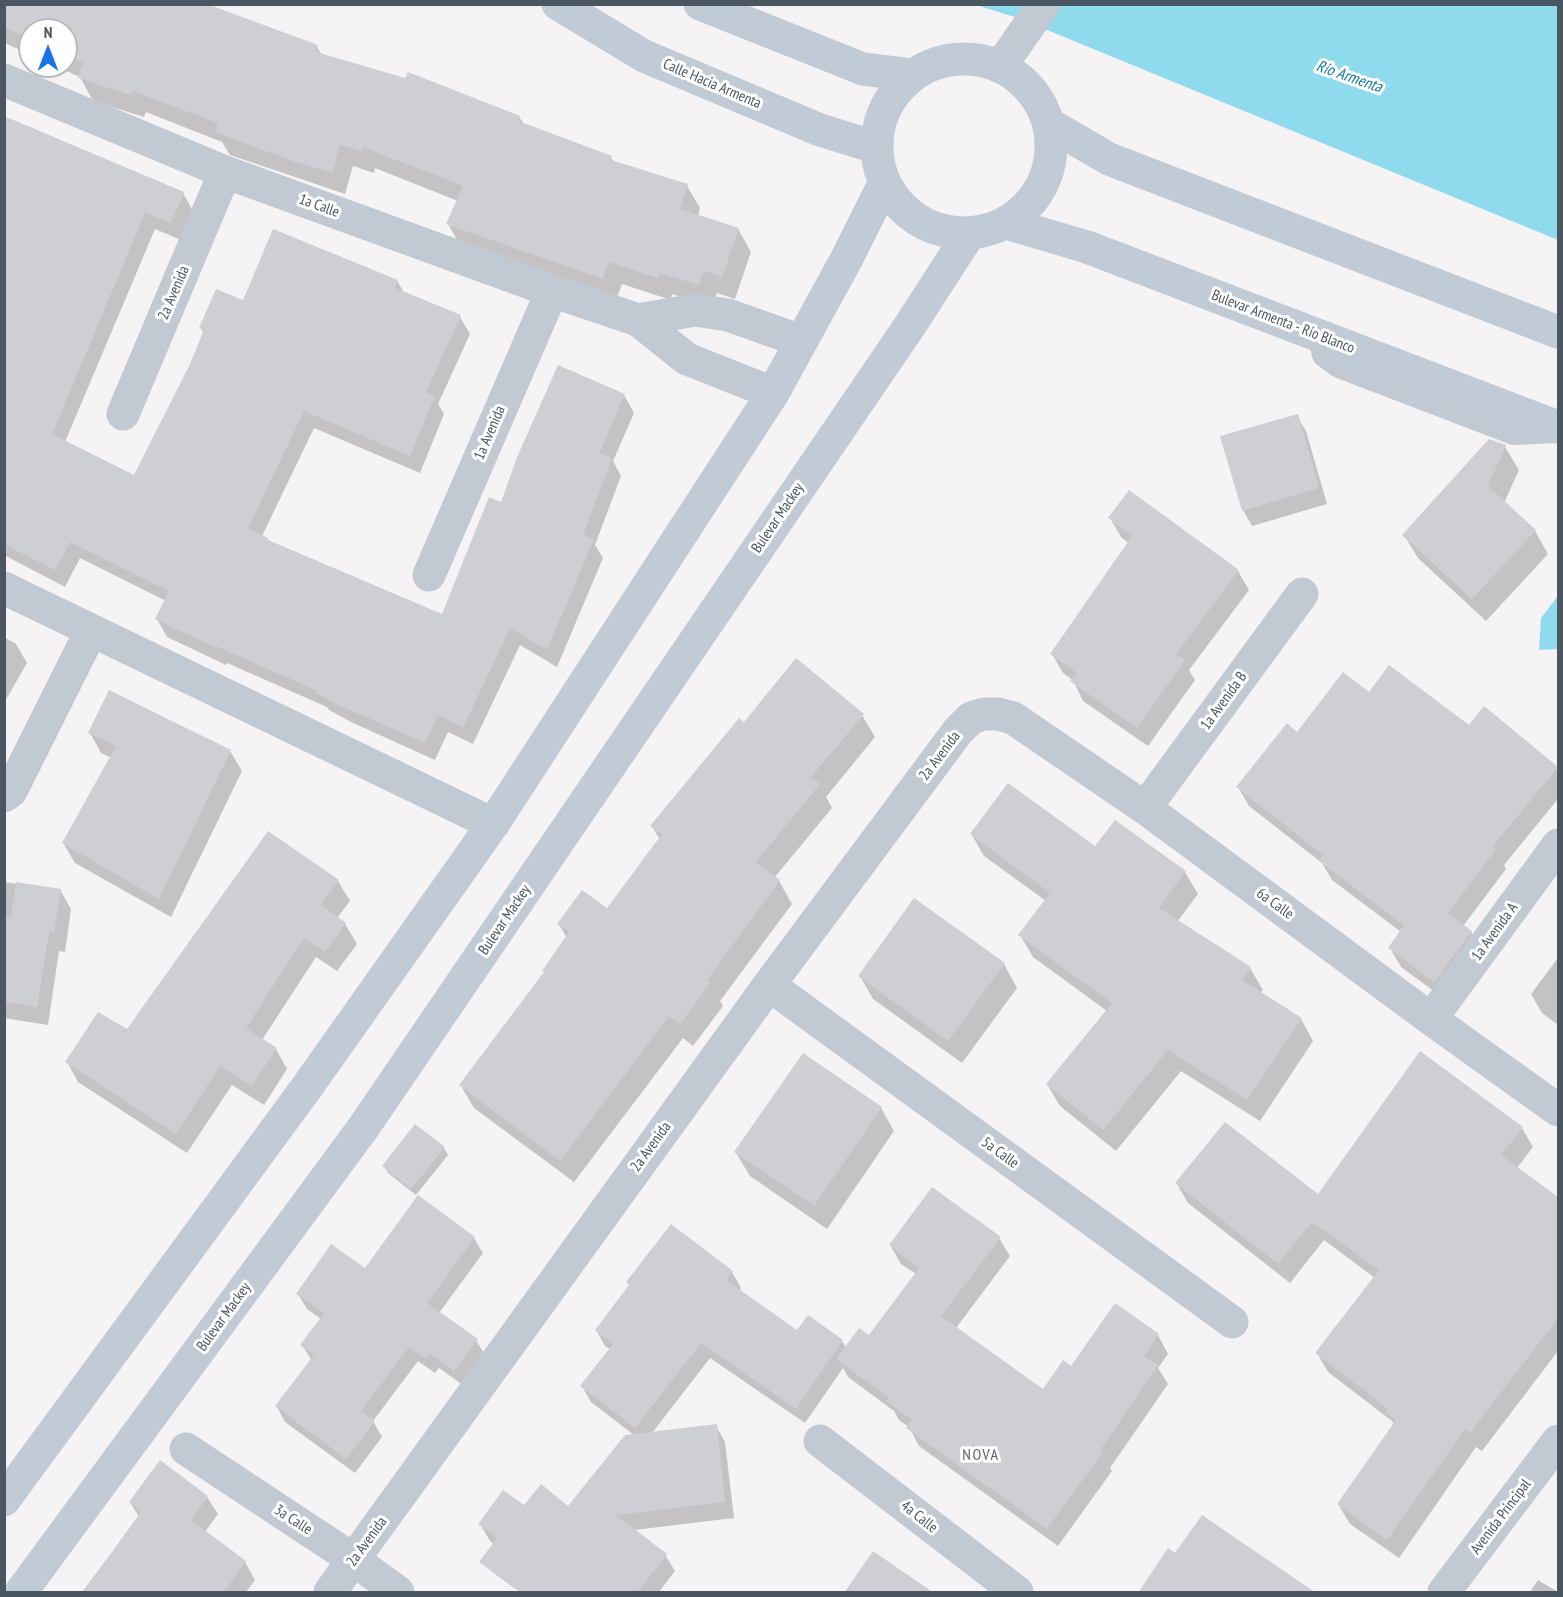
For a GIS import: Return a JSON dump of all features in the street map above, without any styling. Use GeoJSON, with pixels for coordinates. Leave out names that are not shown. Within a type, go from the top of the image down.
{"type":"FeatureCollection","features":[{"type":"Feature","properties":{"kind":"main road","name":"Calle Hacia Armenta"},"geometry":{"type":"LineString","coordinates":[[558,4],[645,56],[820,130],[875,147]]}},
{"type":"Feature","properties":{"kind":"main road"},"geometry":{"type":"LineString","coordinates":[[700,4],[863,69],[912,75]]}},
{"type":"Feature","properties":{"kind":"main road"},"geometry":{"type":"LineString","coordinates":[[970,58],[1000,67],[1031,89],[1049,124],[1050,162],[1036,198],[1006,224],[969,234],[919,222],[884,184],[875,147],[879,120],[892,95],[912,75],[940,62],[970,58]]}},
{"type":"Feature","properties":{"kind":"main road"},"geometry":{"type":"LineString","coordinates":[[1049,124],[1109,159],[1558,332]]}},
{"type":"Feature","properties":{"kind":"main road"},"geometry":{"type":"LineString","coordinates":[[4,1500],[300,1096],[493,824],[773,393],[884,184]]}},
{"type":"Feature","properties":{"kind":"main road","name":"Bulevar Armenta - Río Blanco"},"geometry":{"type":"LineString","coordinates":[[1006,224],[1087,247],[1558,429]]}},
{"type":"Feature","properties":{"kind":"main road","name":"Bulevar Mackey"},"geometry":{"type":"LineString","coordinates":[[21,1593],[363,1128],[969,234]]}},
{"type":"Feature","properties":{"kind":"street"},"geometry":{"type":"LineString","coordinates":[[1000,67],[1044,4]]}},
{"type":"Feature","properties":{"kind":"street","name":"1a Calle"},"geometry":{"type":"LineString","coordinates":[[4,80],[225,172],[638,320],[687,359],[773,393]]}},
{"type":"Feature","properties":{"kind":"street","name":"2a Avenida"},"geometry":{"type":"LineString","coordinates":[[123,414],[225,172]]}},
{"type":"Feature","properties":{"kind":"street","name":"1a Avenida"},"geometry":{"type":"LineString","coordinates":[[429,575],[552,291]]}},
{"type":"Feature","properties":{"kind":"street","name":"1a Calle"},"geometry":{"type":"LineString","coordinates":[[638,320],[695,310],[728,315],[801,341]]}},
{"type":"Feature","properties":{"kind":"street"},"geometry":{"type":"LineString","coordinates":[[4,588],[493,824]]}},
{"type":"Feature","properties":{"kind":"street","name":"1a Avenida B"},"geometry":{"type":"LineString","coordinates":[[1145,808],[1302,594]]}},
{"type":"Feature","properties":{"kind":"street"},"geometry":{"type":"LineString","coordinates":[[4,796],[11,791],[91,631]]}},
{"type":"Feature","properties":{"kind":"street","name":"2a Avenida"},"geometry":{"type":"LineString","coordinates":[[330,1593],[769,985],[958,731],[971,718],[984,714]]}},
{"type":"Feature","properties":{"kind":"street","name":"6a Calle"},"geometry":{"type":"LineString","coordinates":[[984,714],[998,714],[1013,718],[1145,808],[1558,1110]]}},
{"type":"Feature","properties":{"kind":"street","name":"1a Avenida A"},"geometry":{"type":"LineString","coordinates":[[1431,1019],[1558,845]]}},
{"type":"Feature","properties":{"kind":"street","name":"5a Calle"},"geometry":{"type":"LineString","coordinates":[[769,985],[1232,1322]]}},
{"type":"Feature","properties":{"kind":"street","name":"4a Calle"},"geometry":{"type":"LineString","coordinates":[[820,1441],[1017,1593]]}},
{"type":"Feature","properties":{"kind":"street","name":"Avenida Principal"},"geometry":{"type":"LineString","coordinates":[[1444,1593],[1558,1441]]}},
{"type":"Feature","properties":{"kind":"street","name":"3a Calle"},"geometry":{"type":"LineString","coordinates":[[186,1449],[354,1560],[398,1593]]}},
{"type":"Feature","properties":{"kind":"water","name":"Río Armenta"},"geometry":{"type":"Polygon","coordinates":[[[976,5],[1558,5],[1558,240],[1018,18],[976,5]]]}},
{"type":"Feature","properties":{"kind":"water"},"geometry":{"type":"Polygon","coordinates":[[[1558,596],[1558,649],[1539,650],[1541,618],[1558,596]]]}},
{"type":"Feature","properties":{"kind":"building"},"geometry":{"type":"Polygon","coordinates":[[[4,4],[207,4],[318,45],[316,52],[405,78],[408,72],[520,116],[518,121],[612,156],[611,160],[688,184],[680,209],[739,228],[722,277],[704,271],[699,285],[660,273],[658,278],[609,262],[603,279],[446,224],[463,186],[363,147],[361,151],[340,145],[332,173],[215,132],[218,123],[133,91],[131,95],[78,78],[83,63],[78,61],[78,18],[18,18],[18,33],[4,27],[4,4]]]}},
{"type":"Feature","properties":{"kind":"building"},"geometry":{"type":"Polygon","coordinates":[[[4,116],[184,192],[171,223],[145,213],[52,434],[134,475],[190,364],[204,330],[199,328],[216,289],[243,300],[273,229],[398,280],[395,288],[461,315],[426,392],[435,396],[410,456],[304,411],[248,528],[268,540],[442,614],[489,497],[501,502],[518,455],[558,365],[625,394],[599,453],[612,458],[583,535],[594,539],[547,650],[510,628],[463,728],[438,715],[425,743],[339,705],[317,693],[318,691],[216,646],[216,648],[155,619],[169,591],[70,542],[55,570],[4,544],[4,116]]]}},
{"type":"Feature","properties":{"kind":"building"},"geometry":{"type":"Polygon","coordinates":[[[1298,414],[1319,488],[1242,511],[1220,436],[1298,414]]]}},
{"type":"Feature","properties":{"kind":"building"},"geometry":{"type":"Polygon","coordinates":[[[1489,439],[1506,445],[1488,486],[1536,530],[1472,599],[1402,535],[1489,439]]]}},
{"type":"Feature","properties":{"kind":"building"},"geometry":{"type":"Polygon","coordinates":[[[1129,490],[1239,570],[1176,654],[1185,660],[1137,728],[1070,681],[1077,673],[1050,654],[1132,536],[1108,518],[1129,490]]]}},
{"type":"Feature","properties":{"kind":"building"},"geometry":{"type":"Polygon","coordinates":[[[796,658],[864,714],[811,777],[820,784],[756,862],[780,880],[707,980],[711,982],[680,1024],[669,1016],[560,1161],[459,1085],[544,972],[542,971],[569,932],[557,924],[582,890],[607,908],[662,834],[650,826],[739,718],[744,722],[796,658]]]}},
{"type":"Feature","properties":{"kind":"building"},"geometry":{"type":"Polygon","coordinates":[[[1389,665],[1469,725],[1484,706],[1558,767],[1493,846],[1496,849],[1448,913],[1472,931],[1434,982],[1388,948],[1404,925],[1319,861],[1323,855],[1236,787],[1287,723],[1297,732],[1343,672],[1369,692],[1389,665]]]}},
{"type":"Feature","properties":{"kind":"building"},"geometry":{"type":"Polygon","coordinates":[[[109,690],[231,750],[159,899],[62,843],[116,746],[88,733],[109,690]]]}},
{"type":"Feature","properties":{"kind":"building"},"geometry":{"type":"Polygon","coordinates":[[[1008,783],[1095,846],[1115,820],[1186,871],[1159,908],[1251,967],[1242,980],[1302,1018],[1247,1100],[1168,1050],[1103,1130],[1046,1084],[1112,1003],[1018,935],[1050,893],[970,834],[1008,783]]]}},
{"type":"Feature","properties":{"kind":"building"},"geometry":{"type":"Polygon","coordinates":[[[268,831],[339,880],[321,905],[346,923],[325,952],[304,938],[246,1028],[277,1048],[252,1086],[220,1066],[176,1134],[65,1062],[98,1012],[127,1029],[268,831]]]}},
{"type":"Feature","properties":{"kind":"building"},"geometry":{"type":"Polygon","coordinates":[[[16,882],[61,889],[54,933],[49,932],[37,1007],[4,1002],[4,917],[11,918],[16,882]]]}},
{"type":"Feature","properties":{"kind":"building"},"geometry":{"type":"Polygon","coordinates":[[[914,898],[1005,963],[948,1041],[858,976],[914,898]]]}},
{"type":"Feature","properties":{"kind":"building"},"geometry":{"type":"Polygon","coordinates":[[[1420,1051],[1523,1127],[1501,1155],[1558,1197],[1558,1318],[1470,1433],[1465,1429],[1387,1540],[1337,1504],[1396,1420],[1385,1412],[1388,1409],[1315,1353],[1379,1270],[1312,1222],[1278,1264],[1175,1183],[1225,1122],[1318,1194],[1420,1051]]]}},
{"type":"Feature","properties":{"kind":"building"},"geometry":{"type":"Polygon","coordinates":[[[803,1053],[882,1107],[814,1206],[734,1152],[803,1053]]]}},
{"type":"Feature","properties":{"kind":"building"},"geometry":{"type":"Polygon","coordinates":[[[415,1124],[445,1147],[411,1189],[382,1166],[415,1124]]]}},
{"type":"Feature","properties":{"kind":"building"},"geometry":{"type":"Polygon","coordinates":[[[932,1187],[1001,1237],[941,1316],[1043,1389],[1063,1360],[1071,1366],[1115,1303],[1159,1334],[1144,1356],[1158,1365],[1100,1450],[1103,1452],[1047,1529],[906,1428],[912,1420],[886,1401],[889,1398],[836,1359],[859,1328],[869,1335],[919,1268],[889,1245],[932,1187]]]}},
{"type":"Feature","properties":{"kind":"building"},"geometry":{"type":"Polygon","coordinates":[[[418,1195],[475,1237],[427,1303],[478,1339],[454,1371],[430,1354],[426,1359],[409,1347],[361,1411],[375,1421],[346,1459],[275,1406],[314,1355],[300,1345],[324,1313],[296,1294],[331,1244],[365,1268],[418,1195]]]}},
{"type":"Feature","properties":{"kind":"building"},"geometry":{"type":"Polygon","coordinates":[[[671,1224],[733,1271],[726,1280],[797,1330],[808,1315],[843,1340],[796,1409],[701,1343],[635,1428],[580,1386],[613,1344],[595,1330],[629,1285],[626,1282],[671,1224]]]}},
{"type":"Feature","properties":{"kind":"building"},"geometry":{"type":"Polygon","coordinates":[[[717,1424],[725,1502],[616,1515],[667,1554],[637,1593],[521,1593],[479,1562],[497,1538],[478,1524],[503,1490],[524,1505],[541,1484],[568,1506],[625,1435],[717,1424]]]}},
{"type":"Feature","properties":{"kind":"building"},"geometry":{"type":"Polygon","coordinates":[[[160,1460],[208,1496],[191,1520],[246,1561],[223,1593],[82,1593],[141,1512],[129,1502],[160,1460]]]}},
{"type":"Feature","properties":{"kind":"building"},"geometry":{"type":"Polygon","coordinates":[[[1202,1515],[1316,1593],[1138,1593],[1168,1548],[1175,1553],[1202,1515]]]}},
{"type":"Feature","properties":{"kind":"building"},"geometry":{"type":"Polygon","coordinates":[[[873,1551],[934,1593],[844,1593],[873,1551]]]}},
{"type":"Feature","properties":{"kind":"district","name":"NOVA"},"geometry":{"type":"Point","coordinates":[981,1455]}}]}
